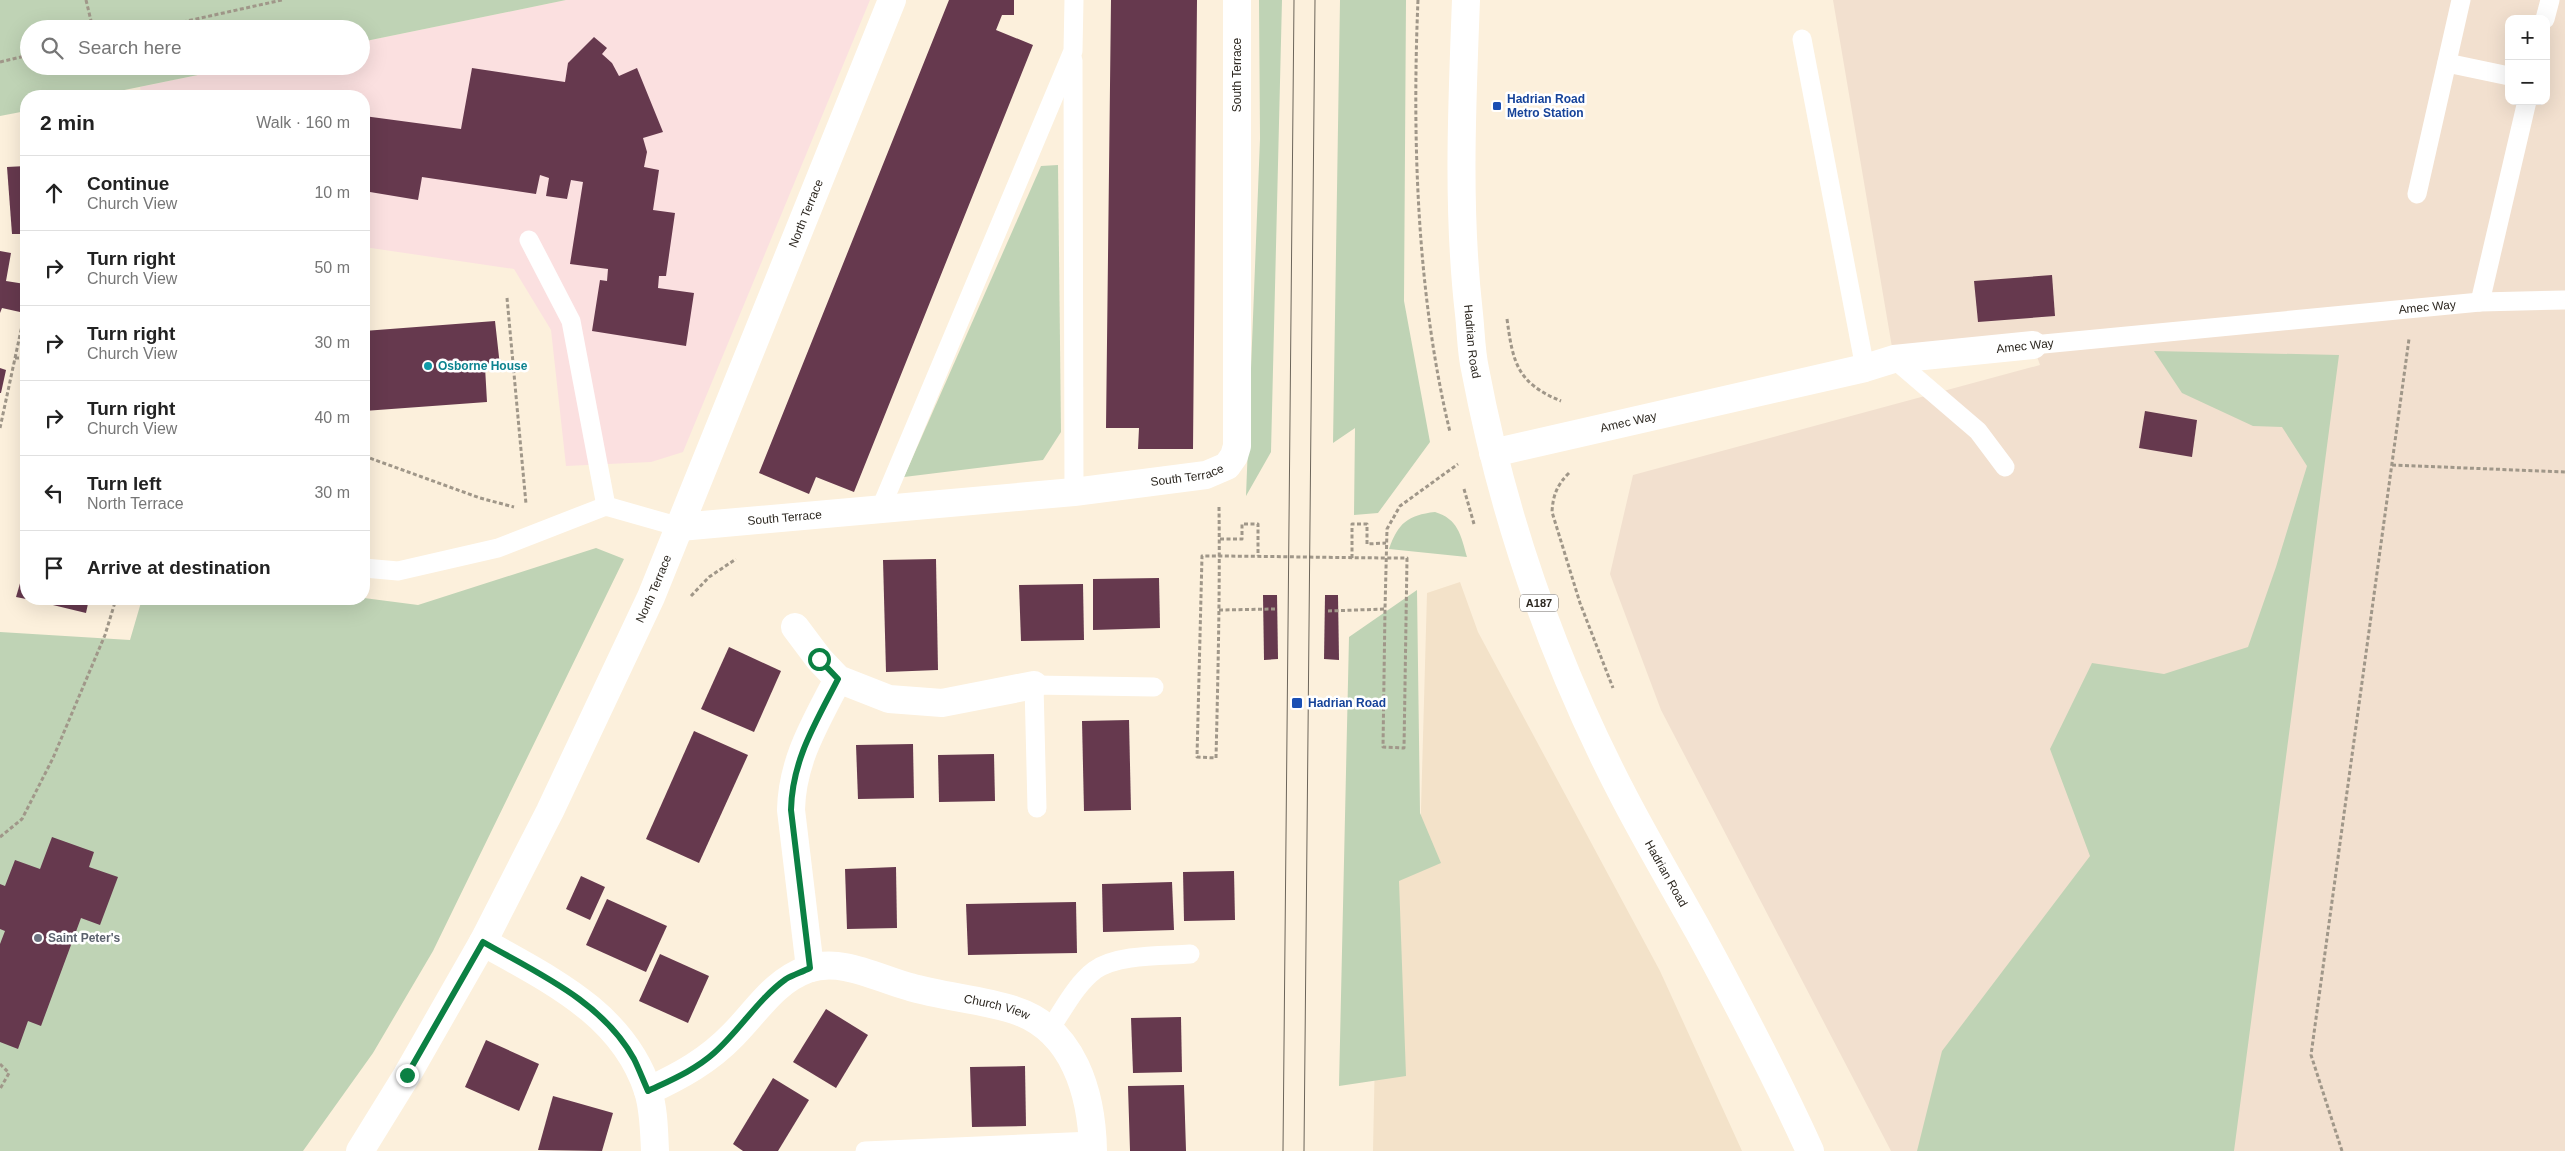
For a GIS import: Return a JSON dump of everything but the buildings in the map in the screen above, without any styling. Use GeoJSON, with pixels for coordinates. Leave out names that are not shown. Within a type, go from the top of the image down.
{"type":"FeatureCollection","features":[{"type":"Feature","properties":{"kind":"street","name":"North Terrace"},"geometry":{"type":"LineString","coordinates":[[360,1151],[407,1075],[483,942],[550,811],[651,597],[892,0]]}},
{"type":"Feature","properties":{"kind":"street","name":"South Terrace"},"geometry":{"type":"LineString","coordinates":[[680,527],[1074,492],[1206,475],[1228,466],[1237,446],[1237,0]]}},
{"type":"Feature","properties":{"kind":"street","name":"Hadrian Road"},"geometry":{"type":"LineString","coordinates":[[1466,0],[1460,163],[1465,278],[1474,366],[1494,453],[1514,526],[1544,617],[1585,716],[1624,797],[1757,1040],[1810,1151]]}},
{"type":"Feature","properties":{"kind":"street","name":"Amec Way"},"geometry":{"type":"LineString","coordinates":[[1494,453],[1865,368],[1894,359],[2033,345]]}},
{"type":"Feature","properties":{"kind":"street"},"geometry":{"type":"LineString","coordinates":[[794,627],[819,659],[838,679],[889,699],[914,703],[942,703],[1034,685]]}},
{"type":"Feature","properties":{"kind":"street"},"geometry":{"type":"LineString","coordinates":[[810,968],[791,810],[791,788],[802,749],[838,679]]}},
{"type":"Feature","properties":{"kind":"street"},"geometry":{"type":"LineString","coordinates":[[483,942],[569,992],[597,1013],[618,1035],[634,1059],[648,1091],[654,1123],[655,1151]]}},
{"type":"Feature","properties":{"kind":"street","name":"Church View"},"geometry":{"type":"LineString","coordinates":[[648,1091],[689,1071],[712,1054],[734,1034],[768,994],[787,978],[810,968],[830,965],[855,969],[943,996],[999,1006],[1016,1011],[1050,1029],[1072,1058],[1082,1078],[1090,1108],[1093,1146]]}},
{"type":"Feature","properties":{"kind":"lane"},"geometry":{"type":"LineString","coordinates":[[1074,0],[1074,492]]}},
{"type":"Feature","properties":{"kind":"lane"},"geometry":{"type":"LineString","coordinates":[[2417,194],[2460,0]]}},
{"type":"Feature","properties":{"kind":"lane"},"geometry":{"type":"LineString","coordinates":[[2546,15],[2550,0]]}},
{"type":"Feature","properties":{"kind":"lane"},"geometry":{"type":"LineString","coordinates":[[1802,39],[1865,368]]}},
{"type":"Feature","properties":{"kind":"lane"},"geometry":{"type":"LineString","coordinates":[[880,510],[1073,51]]}},
{"type":"Feature","properties":{"kind":"lane"},"geometry":{"type":"LineString","coordinates":[[2447,63],[2505,75]]}},
{"type":"Feature","properties":{"kind":"lane"},"geometry":{"type":"LineString","coordinates":[[2480,302],[2525,105]]}},
{"type":"Feature","properties":{"kind":"lane"},"geometry":{"type":"LineString","coordinates":[[529,240],[571,321],[606,506]]}},
{"type":"Feature","properties":{"kind":"lane","name":"Amec Way"},"geometry":{"type":"LineString","coordinates":[[2033,345],[2414,308],[2563,296]]}},
{"type":"Feature","properties":{"kind":"lane"},"geometry":{"type":"LineString","coordinates":[[1894,359],[1978,431],[2005,467]]}},
{"type":"Feature","properties":{"kind":"lane"},"geometry":{"type":"LineString","coordinates":[[370,569],[398,571],[498,548],[606,506],[680,527]]}},
{"type":"Feature","properties":{"kind":"lane"},"geometry":{"type":"LineString","coordinates":[[1037,808],[1034,685],[1154,687]]}},
{"type":"Feature","properties":{"kind":"lane"},"geometry":{"type":"LineString","coordinates":[[1050,1029],[1081,985],[1095,970],[1115,960],[1190,954]]}},
{"type":"Feature","properties":{"kind":"lane"},"geometry":{"type":"LineString","coordinates":[[864,1151],[1093,1146]]}},
{"type":"Feature","properties":{"kind":"path"},"geometry":{"type":"LineString","coordinates":[[86,0],[91,20]]}},
{"type":"Feature","properties":{"kind":"path"},"geometry":{"type":"LineString","coordinates":[[192,20],[282,0]]}},
{"type":"Feature","properties":{"kind":"path"},"geometry":{"type":"LineString","coordinates":[[1418,0],[1416,105],[1421,223],[1427,306],[1444,408]]}},
{"type":"Feature","properties":{"kind":"path"},"geometry":{"type":"LineString","coordinates":[[0,62],[20,58]]}},
{"type":"Feature","properties":{"kind":"path"},"geometry":{"type":"LineString","coordinates":[[506,298],[527,510],[568,521]]}},
{"type":"Feature","properties":{"kind":"path"},"geometry":{"type":"LineString","coordinates":[[2342,1151],[2311,1055],[2414,308]]}},
{"type":"Feature","properties":{"kind":"path"},"geometry":{"type":"LineString","coordinates":[[0,428],[20,335]]}},
{"type":"Feature","properties":{"kind":"path"},"geometry":{"type":"LineString","coordinates":[[15,358],[20,358]]}},
{"type":"Feature","properties":{"kind":"path"},"geometry":{"type":"LineString","coordinates":[[370,458],[480,498],[518,508]]}},
{"type":"Feature","properties":{"kind":"path"},"geometry":{"type":"LineString","coordinates":[[1219,505],[1220,539],[1219,610],[1216,758],[1197,757],[1202,556],[1258,556],[1352,558],[1407,558],[1404,748],[1383,747],[1385,609],[1386,543],[1388,529],[1400,506],[1458,464]]}},
{"type":"Feature","properties":{"kind":"path"},"geometry":{"type":"LineString","coordinates":[[2392,464],[2565,472]]}},
{"type":"Feature","properties":{"kind":"path"},"geometry":{"type":"LineString","coordinates":[[1220,539],[1242,539],[1242,524],[1258,524],[1258,556]]}},
{"type":"Feature","properties":{"kind":"path"},"geometry":{"type":"LineString","coordinates":[[1352,558],[1352,524],[1367,524],[1367,544],[1386,543]]}},
{"type":"Feature","properties":{"kind":"path"},"geometry":{"type":"LineString","coordinates":[[0,837],[22,819],[53,758],[106,635],[114,605]]}},
{"type":"Feature","properties":{"kind":"path"},"geometry":{"type":"LineString","coordinates":[[1219,610],[1275,609]]}},
{"type":"Feature","properties":{"kind":"path"},"geometry":{"type":"LineString","coordinates":[[1328,611],[1385,609]]}},
{"type":"Feature","properties":{"kind":"path"},"geometry":{"type":"LineString","coordinates":[[0,1064],[9,1073],[0,1089]]}},
{"type":"Feature","properties":{"kind":"shaded area"},"geometry":{"type":"Polygon","coordinates":[[[566,0],[870,0],[683,452],[651,462],[566,466],[551,330],[514,269],[370,248],[370,90],[141,90],[140,87],[198,75],[370,75],[370,40],[566,0]]]}},
{"type":"Feature","properties":{"kind":"shaded area"},"geometry":{"type":"Polygon","coordinates":[[[1833,0],[2565,0],[2565,1151],[1891,1151],[1661,710],[1610,574],[1633,475],[2040,365],[2033,345],[1894,359],[1833,0]]]}},
{"type":"Feature","properties":{"kind":"shaded area"},"geometry":{"type":"Polygon","coordinates":[[[1460,582],[1478,632],[1660,971],[1742,1151],[1373,1151],[1378,905],[1420,845],[1427,593],[1460,582]]]}},
{"type":"Feature","properties":{"kind":"green space"},"geometry":{"type":"Polygon","coordinates":[[[0,0],[566,0],[370,40],[370,20],[20,20],[20,75],[198,75],[124,90],[20,90],[20,112],[0,116],[0,0]]]}},
{"type":"Feature","properties":{"kind":"green space"},"geometry":{"type":"Polygon","coordinates":[[[1259,0],[1282,0],[1271,452],[1246,496],[1260,139],[1259,0]]]}},
{"type":"Feature","properties":{"kind":"green space"},"geometry":{"type":"Polygon","coordinates":[[[1340,0],[1406,0],[1404,301],[1430,442],[1378,513],[1354,515],[1355,428],[1333,443],[1340,0]]]}},
{"type":"Feature","properties":{"kind":"green space"},"geometry":{"type":"Polygon","coordinates":[[[1058,165],[1061,432],[1043,460],[904,477],[1041,166],[1058,165]]]}},
{"type":"Feature","properties":{"kind":"green space"},"geometry":{"type":"Polygon","coordinates":[[[2154,351],[2339,355],[2234,1151],[1917,1151],[1942,1051],[2090,856],[2050,749],[2092,663],[2164,674],[2248,647],[2276,567],[2307,466],[2282,427],[2253,426],[2182,393],[2154,351]]]}},
{"type":"Feature","properties":{"kind":"green space"},"geometry":{"type":"Polygon","coordinates":[[[1435,512],[1443,515],[1454,524],[1460,535],[1467,557],[1389,549],[1396,533],[1405,522],[1418,515],[1435,512]]]}},
{"type":"Feature","properties":{"kind":"green space"},"geometry":{"type":"Polygon","coordinates":[[[596,548],[624,559],[433,951],[373,1053],[303,1151],[0,1151],[0,632],[130,640],[140,605],[370,605],[370,599],[418,605],[596,548]]]}},
{"type":"Feature","properties":{"kind":"green space"},"geometry":{"type":"Polygon","coordinates":[[[1417,590],[1420,813],[1441,863],[1399,881],[1406,1076],[1339,1086],[1349,637],[1417,590]]]}},
{"type":"Feature","properties":{"kind":"tram line"},"geometry":{"type":"LineString","coordinates":[[1283,1151],[1294,0]]}},
{"type":"Feature","properties":{"kind":"tram line"},"geometry":{"type":"LineString","coordinates":[[1304,1151],[1315,0]]}},
{"type":"Feature","properties":{"kind":"place","name":"Hadrian Road Metro Station"},"geometry":{"type":"Point","coordinates":[1497,106]}},
{"type":"Feature","properties":{"kind":"place","name":"Osborne House"},"geometry":{"type":"Point","coordinates":[428,366]}},
{"type":"Feature","properties":{"kind":"place","name":"Hadrian Road"},"geometry":{"type":"Point","coordinates":[1297,703]}},
{"type":"Feature","properties":{"kind":"place","name":"Saint Peter's"},"geometry":{"type":"Point","coordinates":[38,938]}},
{"type":"Feature","properties":{"kind":"route"},"geometry":{"type":"LineString","coordinates":[[407,1075],[483,942],[569,992],[597,1013],[618,1035],[634,1059],[648,1091],[689,1071],[712,1054],[734,1034],[768,994],[787,978],[810,968],[800,900],[791,810],[791,788],[802,749],[838,679],[819,659]]}}]}
